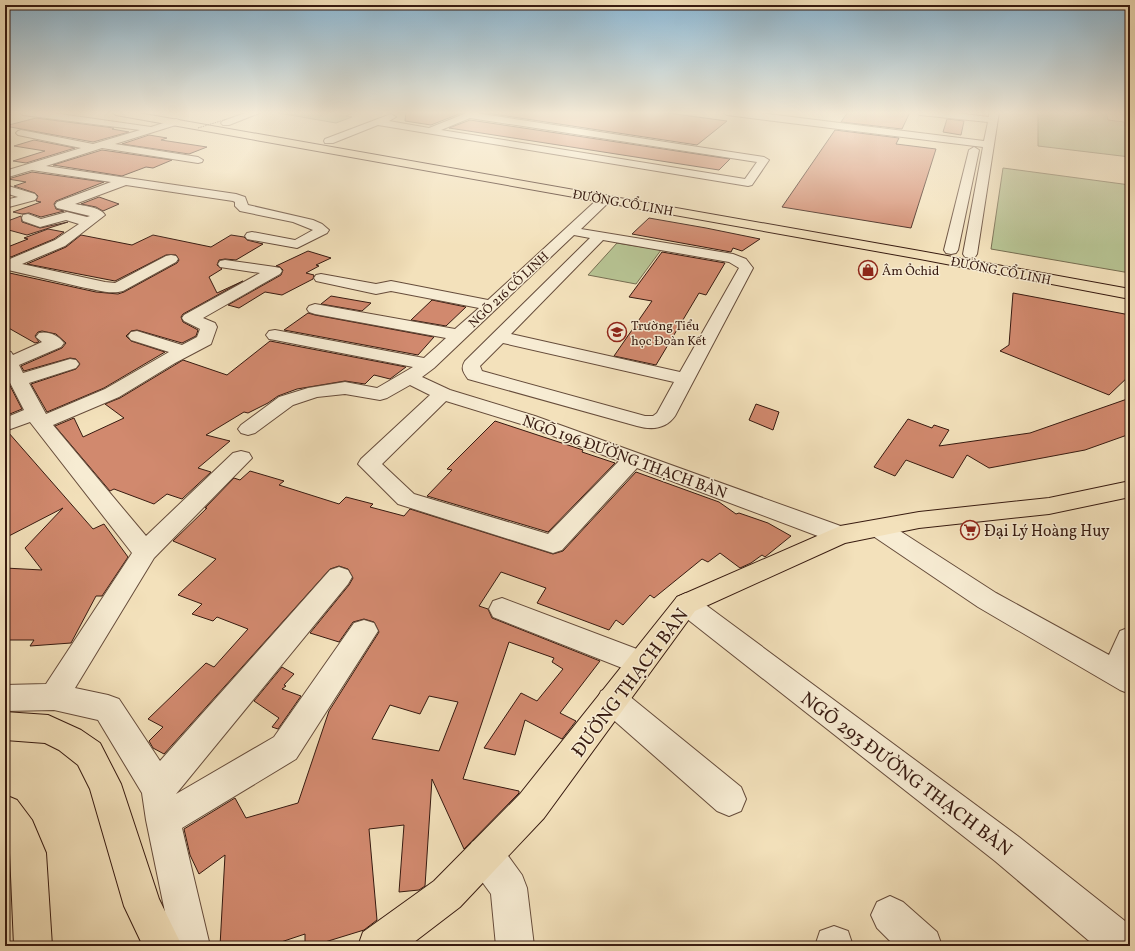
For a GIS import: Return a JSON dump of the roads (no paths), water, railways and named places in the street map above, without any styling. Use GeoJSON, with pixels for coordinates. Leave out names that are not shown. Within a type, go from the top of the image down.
{"type":"FeatureCollection","features":[{"type":"Feature","properties":{"kind":"main road","name":"ĐƯỜNG CỔ LINH"},"geometry":{"type":"LineString","coordinates":[[385,156],[605,199],[1130,294]]}},
{"type":"Feature","properties":{"kind":"main road","name":"ĐƯỜNG CỔ LINH"},"geometry":{"type":"LineString","coordinates":[[417,156],[1130,282]]}},
{"type":"Feature","properties":{"kind":"main road","name":"ĐƯỜNG THẠCH BÀN"},"geometry":{"type":"LineString","coordinates":[[377,946],[447,894],[532,806],[567,763],[612,700],[686,604],[840,535],[919,520],[1049,506],[1130,489]]}},
{"type":"Feature","properties":{"kind":"main road"},"geometry":{"type":"LineString","coordinates":[[5,726],[48,729],[70,740],[89,754],[105,784],[143,906],[163,946]]}},
{"type":"Feature","properties":{"kind":"main road"},"geometry":{"type":"LineString","coordinates":[[5,812],[20,832],[28,853],[33,946]]}},
{"type":"Feature","properties":{"kind":"street"},"geometry":{"type":"LineString","coordinates":[[5,175],[68,156]]}},
{"type":"Feature","properties":{"kind":"street"},"geometry":{"type":"LineString","coordinates":[[170,156],[198,160]]}},
{"type":"Feature","properties":{"kind":"street"},"geometry":{"type":"LineString","coordinates":[[588,156],[748,183],[764,160],[740,156]]}},
{"type":"Feature","properties":{"kind":"street"},"geometry":{"type":"LineString","coordinates":[[951,250],[978,156]]}},
{"type":"Feature","properties":{"kind":"street"},"geometry":{"type":"LineString","coordinates":[[970,254],[981,156]]}},
{"type":"Feature","properties":{"kind":"street"},"geometry":{"type":"LineString","coordinates":[[33,167],[236,198],[241,200],[241,206],[244,208],[309,223],[320,227],[322,230],[297,244],[252,236]]}},
{"type":"Feature","properties":{"kind":"street"},"geometry":{"type":"LineString","coordinates":[[99,215],[90,211],[61,206],[127,181]]}},
{"type":"Feature","properties":{"kind":"street"},"geometry":{"type":"LineString","coordinates":[[5,189],[30,197],[5,204]]}},
{"type":"Feature","properties":{"kind":"street","name":"NGÕ 216 CỔ LINH"},"geometry":{"type":"LineString","coordinates":[[248,429],[286,401],[314,392],[345,388],[380,394],[409,378],[428,364],[605,199]]}},
{"type":"Feature","properties":{"kind":"street"},"geometry":{"type":"LineString","coordinates":[[28,218],[40,223],[67,216],[77,220],[99,215]]}},
{"type":"Feature","properties":{"kind":"street"},"geometry":{"type":"LineString","coordinates":[[7,266],[60,243],[99,215]]}},
{"type":"Feature","properties":{"kind":"street"},"geometry":{"type":"LineString","coordinates":[[571,231],[733,258],[745,265],[746,268],[661,420],[644,422],[475,375],[471,370],[472,365],[600,236]]}},
{"type":"Feature","properties":{"kind":"street"},"geometry":{"type":"LineString","coordinates":[[7,266],[118,288],[171,258]]}},
{"type":"Feature","properties":{"kind":"street"},"geometry":{"type":"LineString","coordinates":[[5,425],[38,418],[112,393],[204,340],[209,327],[190,318],[275,271],[224,264]]}},
{"type":"Feature","properties":{"kind":"street"},"geometry":{"type":"LineString","coordinates":[[321,278],[376,290],[391,286],[491,305]]}},
{"type":"Feature","properties":{"kind":"street"},"geometry":{"type":"LineString","coordinates":[[503,294],[535,301]]}},
{"type":"Feature","properties":{"kind":"street"},"geometry":{"type":"LineString","coordinates":[[315,309],[459,335]]}},
{"type":"Feature","properties":{"kind":"street"},"geometry":{"type":"LineString","coordinates":[[275,335],[428,364]]}},
{"type":"Feature","properties":{"kind":"street"},"geometry":{"type":"LineString","coordinates":[[137,336],[183,351]]}},
{"type":"Feature","properties":{"kind":"street"},"geometry":{"type":"LineString","coordinates":[[500,336],[685,379]]}},
{"type":"Feature","properties":{"kind":"street"},"geometry":{"type":"LineString","coordinates":[[11,367],[55,343],[45,337]]}},
{"type":"Feature","properties":{"kind":"street"},"geometry":{"type":"LineString","coordinates":[[11,367],[70,364]]}},
{"type":"Feature","properties":{"kind":"street"},"geometry":{"type":"LineString","coordinates":[[11,367],[38,418],[145,552]]}},
{"type":"Feature","properties":{"kind":"street","name":"NGÕ 196 ĐƯỜNG THẠCH BÀN"},"geometry":{"type":"LineString","coordinates":[[409,378],[443,394],[528,420],[840,535]]}},
{"type":"Feature","properties":{"kind":"street"},"geometry":{"type":"LineString","coordinates":[[443,394],[369,464],[406,499],[553,544],[633,459]]}},
{"type":"Feature","properties":{"kind":"street"},"geometry":{"type":"LineString","coordinates":[[54,696],[145,552],[241,458]]}},
{"type":"Feature","properties":{"kind":"street"},"geometry":{"type":"LineString","coordinates":[[878,528],[987,600],[1123,677],[1130,640]]}},
{"type":"Feature","properties":{"kind":"street"},"geometry":{"type":"LineString","coordinates":[[158,788],[339,577]]}},
{"type":"Feature","properties":{"kind":"street","name":"NGÕ 293 ĐƯỜNG THẠCH BÀN"},"geometry":{"type":"LineString","coordinates":[[686,604],[1007,848],[1125,946]]}},
{"type":"Feature","properties":{"kind":"street"},"geometry":{"type":"LineString","coordinates":[[502,609],[640,663]]}},
{"type":"Feature","properties":{"kind":"street"},"geometry":{"type":"LineString","coordinates":[[163,820],[285,748],[364,631]]}},
{"type":"Feature","properties":{"kind":"street"},"geometry":{"type":"LineString","coordinates":[[5,698],[54,696],[108,709],[158,788],[163,820],[192,946]]}},
{"type":"Feature","properties":{"kind":"street"},"geometry":{"type":"LineString","coordinates":[[612,700],[728,799]]}},
{"type":"Feature","properties":{"kind":"street"},"geometry":{"type":"LineString","coordinates":[[485,855],[509,888],[515,946]]}},
{"type":"Feature","properties":{"kind":"street"},"geometry":{"type":"LineString","coordinates":[[890,915],[923,946]]}},
{"type":"Feature","properties":{"kind":"place","name":"Âm Ỏchid"},"geometry":{"type":"Point","coordinates":[868,270]}},
{"type":"Feature","properties":{"kind":"place","name":"Trường Tiểu học Đoàn Kết"},"geometry":{"type":"Point","coordinates":[617,332]}},
{"type":"Feature","properties":{"kind":"place","name":"Đại Lý Hoàng Huy"},"geometry":{"type":"Point","coordinates":[970,530]}}]}
